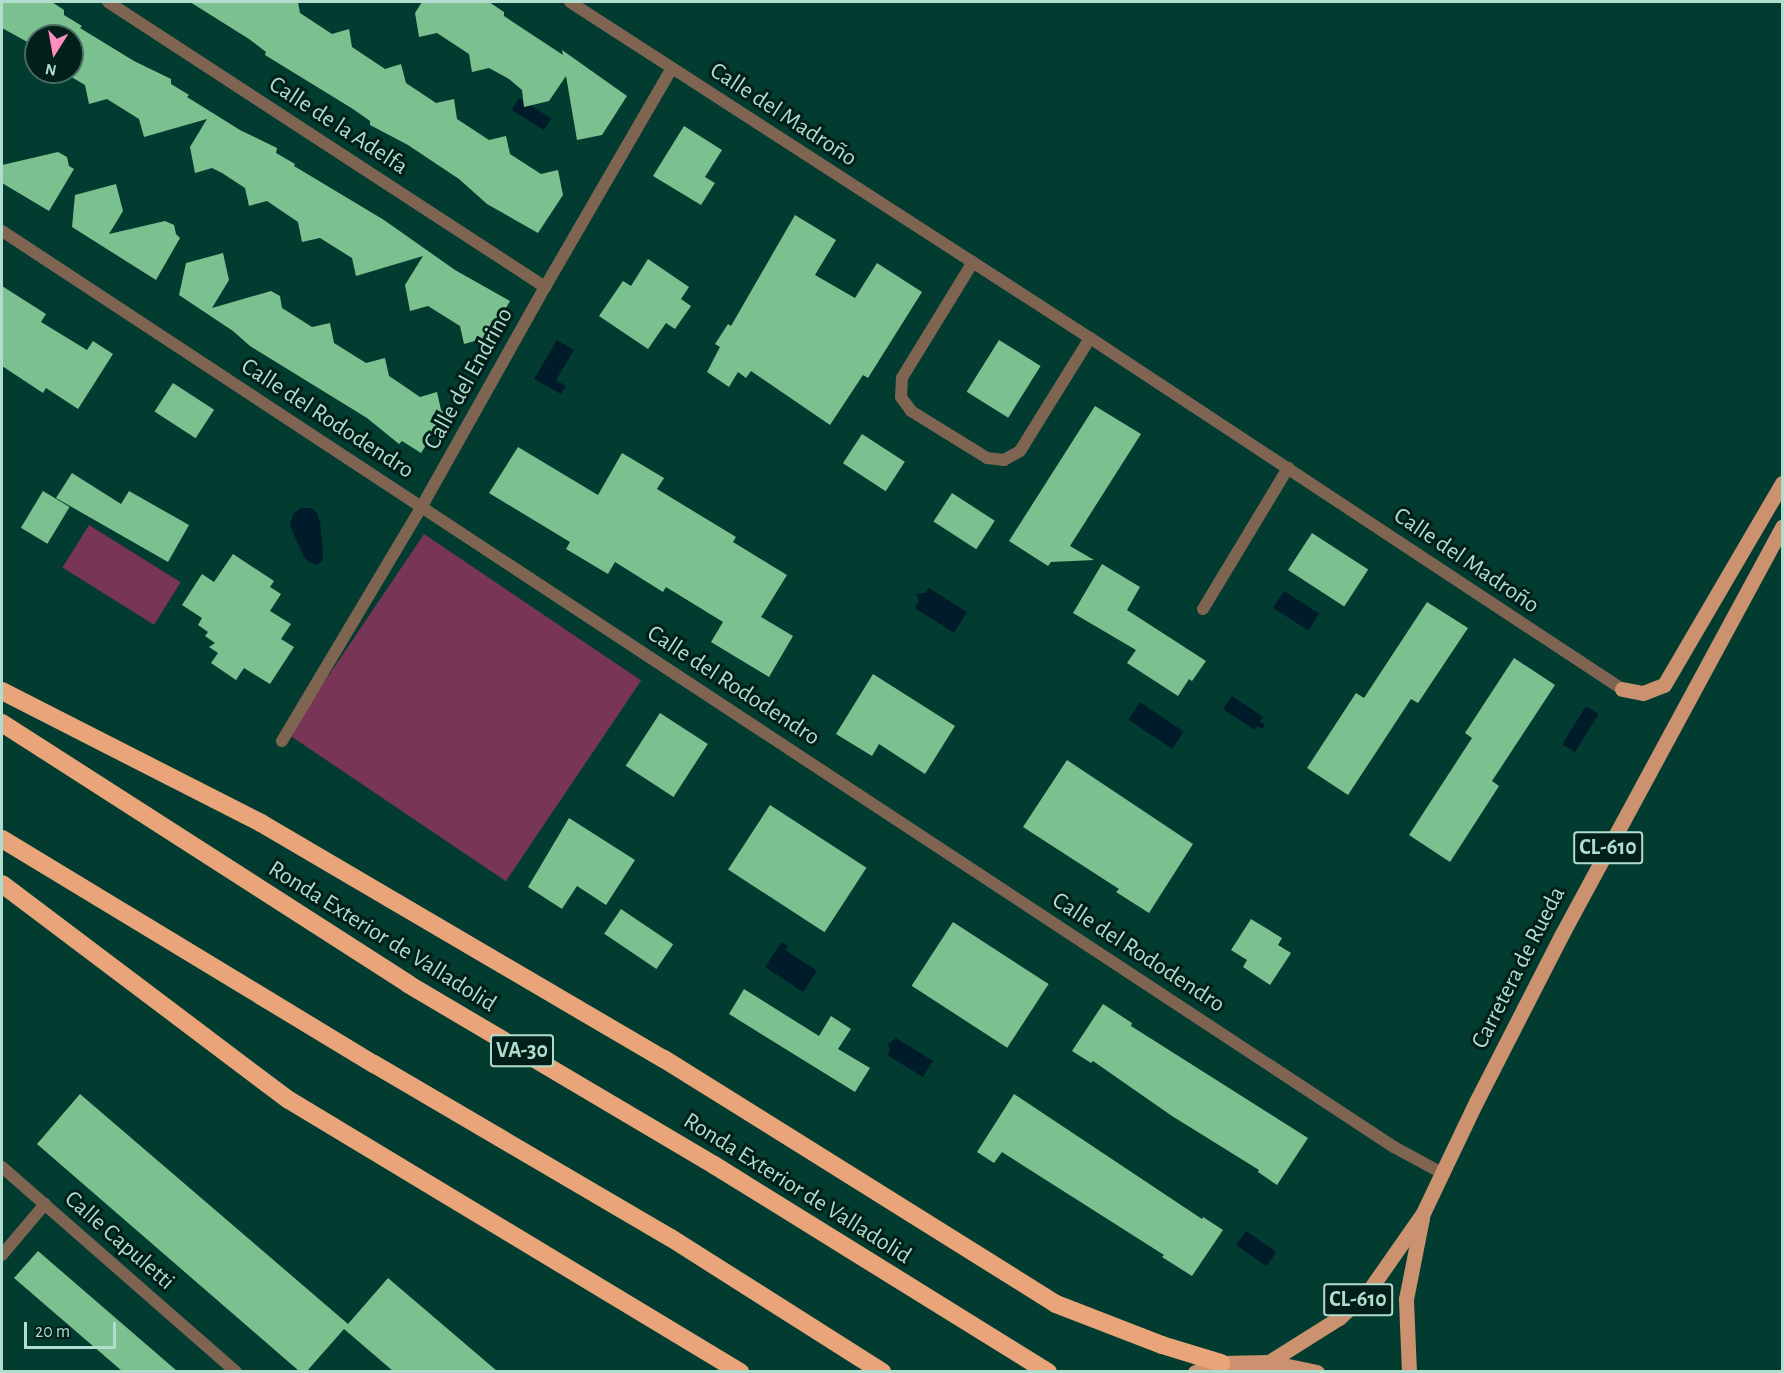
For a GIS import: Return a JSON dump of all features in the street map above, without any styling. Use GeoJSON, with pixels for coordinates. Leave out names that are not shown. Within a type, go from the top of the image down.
{"type":"FeatureCollection","features":[{"type":"Feature","properties":{"kind":"highway"},"geometry":{"type":"LineString","coordinates":[[2,691],[261,823],[664,1059],[1056,1304],[1162,1345],[1221,1363]]}},
{"type":"Feature","properties":{"kind":"highway","name":"Ronda Exterior de Valladolid"},"geometry":{"type":"LineString","coordinates":[[2,723],[408,984],[714,1165],[1048,1371]]}},
{"type":"Feature","properties":{"kind":"highway"},"geometry":{"type":"LineString","coordinates":[[2,839],[374,1064],[670,1238],[882,1371]]}},
{"type":"Feature","properties":{"kind":"highway"},"geometry":{"type":"LineString","coordinates":[[2,884],[290,1100],[740,1371]]}},
{"type":"Feature","properties":{"kind":"main road"},"geometry":{"type":"LineString","coordinates":[[1622,690],[1643,693],[1664,685],[1782,483]]}},
{"type":"Feature","properties":{"kind":"main road","name":"Carretera de Rueda"},"geometry":{"type":"LineString","coordinates":[[1269,1362],[1340,1318],[1370,1289],[1423,1213],[1562,934],[1782,527]]}},
{"type":"Feature","properties":{"kind":"main road","name":"Carretera de Rueda"},"geometry":{"type":"LineString","coordinates":[[1408,1371],[1406,1299],[1423,1213]]}},
{"type":"Feature","properties":{"kind":"main road"},"geometry":{"type":"LineString","coordinates":[[1196,1371],[1221,1363],[1269,1362],[1317,1371]]}},
{"type":"Feature","properties":{"kind":"street","name":"Calle de la Adelfa"},"geometry":{"type":"LineString","coordinates":[[108,2],[545,287]]}},
{"type":"Feature","properties":{"kind":"street","name":"Calle del Madroño"},"geometry":{"type":"LineString","coordinates":[[570,2],[974,262],[1622,690]]}},
{"type":"Feature","properties":{"kind":"street","name":"Calle del Endrino"},"geometry":{"type":"LineString","coordinates":[[282,741],[422,506],[672,68]]}},
{"type":"Feature","properties":{"kind":"street","name":"Calle del Rododendro"},"geometry":{"type":"LineString","coordinates":[[2,231],[1394,1147],[1442,1173]]}},
{"type":"Feature","properties":{"kind":"street"},"geometry":{"type":"LineString","coordinates":[[974,262],[902,378],[901,397],[911,411],[987,458],[1004,460],[1020,451],[1090,338]]}},
{"type":"Feature","properties":{"kind":"street"},"geometry":{"type":"LineString","coordinates":[[1203,609],[1288,468]]}},
{"type":"Feature","properties":{"kind":"street","name":"Calle Capuletti"},"geometry":{"type":"LineString","coordinates":[[2,1167],[236,1371]]}},
{"type":"Feature","properties":{"kind":"street"},"geometry":{"type":"LineString","coordinates":[[2,1255],[45,1204]]}},
{"type":"Feature","properties":{"kind":"shaded area"},"geometry":{"type":"Polygon","coordinates":[[[89,525],[181,582],[154,625],[63,567],[89,525]]]}},
{"type":"Feature","properties":{"kind":"shaded area"},"geometry":{"type":"Polygon","coordinates":[[[424,534],[641,681],[506,881],[289,735],[424,534]]]}},
{"type":"Feature","properties":{"kind":"water"},"geometry":{"type":"Polygon","coordinates":[[[519,98],[551,118],[544,130],[512,110],[519,98]]]}},
{"type":"Feature","properties":{"kind":"water"},"geometry":{"type":"Polygon","coordinates":[[[557,340],[574,350],[556,380],[566,386],[561,394],[534,379],[557,340]]]}},
{"type":"Feature","properties":{"kind":"water"},"geometry":{"type":"Polygon","coordinates":[[[301,508],[311,508],[317,513],[320,522],[323,554],[322,562],[315,565],[305,559],[290,526],[293,514],[301,508]]]}},
{"type":"Feature","properties":{"kind":"water"},"geometry":{"type":"Polygon","coordinates":[[[929,588],[967,612],[954,633],[915,608],[919,600],[916,594],[925,593],[929,588]]]}},
{"type":"Feature","properties":{"kind":"water"},"geometry":{"type":"Polygon","coordinates":[[[1284,591],[1319,614],[1308,631],[1273,608],[1284,591]]]}},
{"type":"Feature","properties":{"kind":"water"},"geometry":{"type":"Polygon","coordinates":[[[1232,696],[1263,717],[1260,721],[1265,725],[1262,729],[1257,726],[1255,730],[1223,709],[1232,696]]]}},
{"type":"Feature","properties":{"kind":"water"},"geometry":{"type":"Polygon","coordinates":[[[1140,702],[1184,732],[1172,749],[1128,719],[1140,702]]]}},
{"type":"Feature","properties":{"kind":"water"},"geometry":{"type":"Polygon","coordinates":[[[1586,706],[1599,714],[1575,752],[1562,744],[1586,706]]]}},
{"type":"Feature","properties":{"kind":"water"},"geometry":{"type":"Polygon","coordinates":[[[782,942],[788,946],[785,950],[817,971],[803,992],[765,967],[782,942]]]}},
{"type":"Feature","properties":{"kind":"water"},"geometry":{"type":"Polygon","coordinates":[[[896,1038],[933,1061],[923,1077],[887,1055],[890,1050],[888,1044],[896,1038]]]}},
{"type":"Feature","properties":{"kind":"water"},"geometry":{"type":"Polygon","coordinates":[[[1246,1231],[1276,1252],[1267,1266],[1236,1245],[1246,1231]]]}},
{"type":"Feature","properties":{"kind":"building"},"geometry":{"type":"Polygon","coordinates":[[[2,2],[52,2],[64,10],[64,15],[79,24],[24,24],[24,40],[2,28],[2,2]]]}},
{"type":"Feature","properties":{"kind":"building"},"geometry":{"type":"Polygon","coordinates":[[[190,2],[298,2],[300,13],[332,34],[349,29],[352,47],[385,69],[401,64],[406,83],[436,103],[454,99],[457,119],[489,140],[506,136],[510,154],[541,174],[558,170],[563,195],[538,233],[487,204],[459,179],[408,145],[370,125],[370,121],[353,109],[265,55],[266,52],[249,39],[190,2]]]}},
{"type":"Feature","properties":{"kind":"building"},"geometry":{"type":"Polygon","coordinates":[[[422,2],[489,2],[504,12],[504,16],[563,55],[562,50],[627,96],[602,135],[577,140],[566,76],[549,101],[524,107],[522,90],[509,79],[489,68],[472,72],[469,54],[437,33],[419,37],[415,13],[422,2]]]}},
{"type":"Feature","properties":{"kind":"building"},"geometry":{"type":"Polygon","coordinates":[[[84,30],[134,61],[171,79],[171,84],[189,95],[187,97],[240,130],[277,148],[276,153],[295,164],[294,166],[384,220],[455,270],[510,301],[489,337],[464,344],[460,326],[428,306],[410,311],[405,285],[423,256],[356,276],[352,258],[320,238],[302,242],[298,222],[267,201],[249,206],[245,188],[222,173],[212,168],[195,173],[190,147],[207,119],[144,137],[139,119],[107,99],[89,104],[85,85],[84,30]]]}},
{"type":"Feature","properties":{"kind":"building"},"geometry":{"type":"Polygon","coordinates":[[[684,126],[722,150],[705,177],[715,183],[701,205],[653,176],[684,126]]]}},
{"type":"Feature","properties":{"kind":"building"},"geometry":{"type":"Polygon","coordinates":[[[58,152],[67,157],[69,166],[74,169],[49,211],[2,183],[2,165],[58,152]]]}},
{"type":"Feature","properties":{"kind":"building"},"geometry":{"type":"Polygon","coordinates":[[[116,184],[123,211],[109,234],[165,221],[174,225],[176,234],[180,238],[156,280],[72,227],[75,195],[116,184]]]}},
{"type":"Feature","properties":{"kind":"building"},"geometry":{"type":"Polygon","coordinates":[[[795,215],[836,240],[815,275],[855,298],[877,263],[922,292],[868,378],[863,375],[830,425],[751,371],[746,378],[738,372],[729,387],[707,372],[720,347],[715,344],[728,324],[731,326],[795,215]]]}},
{"type":"Feature","properties":{"kind":"building"},"geometry":{"type":"Polygon","coordinates":[[[223,253],[229,280],[212,308],[271,291],[280,296],[282,308],[312,327],[330,323],[334,343],[366,363],[385,358],[389,376],[420,397],[437,392],[441,410],[446,414],[421,453],[402,441],[399,444],[367,418],[250,346],[233,331],[179,295],[186,263],[223,253]]]}},
{"type":"Feature","properties":{"kind":"building"},"geometry":{"type":"Polygon","coordinates":[[[648,259],[689,287],[681,299],[691,306],[675,329],[666,323],[648,349],[599,316],[623,281],[631,286],[648,259]]]}},
{"type":"Feature","properties":{"kind":"building"},"geometry":{"type":"Polygon","coordinates":[[[2,286],[46,314],[41,322],[87,350],[93,341],[113,354],[78,409],[46,388],[43,393],[2,366],[2,286]]]}},
{"type":"Feature","properties":{"kind":"building"},"geometry":{"type":"Polygon","coordinates":[[[999,340],[1041,366],[1008,418],[967,392],[999,340]]]}},
{"type":"Feature","properties":{"kind":"building"},"geometry":{"type":"Polygon","coordinates":[[[173,383],[214,410],[196,438],[154,412],[173,383]]]}},
{"type":"Feature","properties":{"kind":"building"},"geometry":{"type":"Polygon","coordinates":[[[1095,406],[1141,434],[1070,546],[1094,560],[1051,562],[1048,566],[1009,541],[1095,406]]]}},
{"type":"Feature","properties":{"kind":"building"},"geometry":{"type":"Polygon","coordinates":[[[862,434],[905,462],[886,491],[843,463],[862,434]]]}},
{"type":"Feature","properties":{"kind":"building"},"geometry":{"type":"Polygon","coordinates":[[[518,447],[598,495],[622,453],[664,478],[657,489],[736,537],[733,542],[787,575],[761,617],[793,636],[769,677],[711,642],[723,622],[666,587],[663,592],[615,562],[608,574],[566,549],[570,542],[489,493],[518,447]]]}},
{"type":"Feature","properties":{"kind":"building"},"geometry":{"type":"Polygon","coordinates":[[[72,473],[121,504],[129,491],[189,525],[168,562],[56,498],[72,473]]]}},
{"type":"Feature","properties":{"kind":"building"},"geometry":{"type":"Polygon","coordinates":[[[43,491],[70,507],[47,544],[21,528],[43,491]]]}},
{"type":"Feature","properties":{"kind":"building"},"geometry":{"type":"Polygon","coordinates":[[[952,493],[995,521],[976,549],[933,522],[952,493]]]}},
{"type":"Feature","properties":{"kind":"building"},"geometry":{"type":"Polygon","coordinates":[[[1312,533],[1368,569],[1344,606],[1288,570],[1312,533]]]}},
{"type":"Feature","properties":{"kind":"building"},"geometry":{"type":"Polygon","coordinates":[[[233,554],[274,581],[270,587],[281,594],[270,611],[291,624],[281,639],[294,647],[270,684],[244,668],[236,680],[211,663],[218,653],[209,647],[215,643],[205,636],[208,632],[198,625],[202,618],[182,605],[202,574],[214,582],[233,554]]]}},
{"type":"Feature","properties":{"kind":"building"},"geometry":{"type":"Polygon","coordinates":[[[1102,564],[1140,587],[1127,610],[1206,661],[1192,681],[1189,679],[1178,696],[1127,663],[1136,650],[1073,613],[1102,564]]]}},
{"type":"Feature","properties":{"kind":"building"},"geometry":{"type":"Polygon","coordinates":[[[1427,602],[1468,628],[1418,703],[1411,699],[1348,795],[1307,768],[1356,693],[1364,698],[1427,602]]]}},
{"type":"Feature","properties":{"kind":"building"},"geometry":{"type":"Polygon","coordinates":[[[1514,658],[1555,685],[1492,781],[1499,786],[1450,862],[1409,835],[1472,738],[1465,733],[1514,658]]]}},
{"type":"Feature","properties":{"kind":"building"},"geometry":{"type":"Polygon","coordinates":[[[873,674],[955,726],[925,774],[879,744],[872,756],[836,734],[873,674]]]}},
{"type":"Feature","properties":{"kind":"building"},"geometry":{"type":"Polygon","coordinates":[[[660,713],[708,744],[673,797],[626,766],[660,713]]]}},
{"type":"Feature","properties":{"kind":"building"},"geometry":{"type":"Polygon","coordinates":[[[1067,760],[1193,844],[1149,913],[1116,892],[1119,889],[1023,827],[1067,760]]]}},
{"type":"Feature","properties":{"kind":"building"},"geometry":{"type":"Polygon","coordinates":[[[770,805],[866,868],[825,932],[728,870],[770,805]]]}},
{"type":"Feature","properties":{"kind":"building"},"geometry":{"type":"Polygon","coordinates":[[[569,818],[635,860],[606,905],[577,886],[562,909],[528,887],[569,818]]]}},
{"type":"Feature","properties":{"kind":"building"},"geometry":{"type":"Polygon","coordinates":[[[621,909],[673,944],[656,969],[604,934],[621,909]]]}},
{"type":"Feature","properties":{"kind":"building"},"geometry":{"type":"Polygon","coordinates":[[[1251,919],[1282,938],[1278,945],[1291,953],[1270,985],[1243,967],[1247,960],[1231,950],[1251,919]]]}},
{"type":"Feature","properties":{"kind":"building"},"geometry":{"type":"Polygon","coordinates":[[[953,922],[1049,984],[1007,1048],[912,986],[953,922]]]}},
{"type":"Feature","properties":{"kind":"building"},"geometry":{"type":"Polygon","coordinates":[[[744,989],[819,1036],[831,1016],[851,1029],[838,1049],[870,1068],[855,1092],[729,1014],[744,989]]]}},
{"type":"Feature","properties":{"kind":"building"},"geometry":{"type":"Polygon","coordinates":[[[1103,1004],[1132,1023],[1131,1026],[1308,1138],[1277,1185],[1258,1172],[1259,1170],[1172,1116],[1093,1061],[1091,1063],[1072,1051],[1103,1004]]]}},
{"type":"Feature","properties":{"kind":"building"},"geometry":{"type":"Polygon","coordinates":[[[80,1094],[348,1324],[388,1278],[497,1371],[393,1371],[344,1329],[307,1371],[299,1371],[37,1144],[80,1094]]]}},
{"type":"Feature","properties":{"kind":"building"},"geometry":{"type":"Polygon","coordinates":[[[1014,1094],[1202,1219],[1203,1217],[1223,1230],[1192,1276],[1162,1257],[1164,1255],[1002,1152],[994,1163],[977,1152],[1014,1094]]]}},
{"type":"Feature","properties":{"kind":"building"},"geometry":{"type":"Polygon","coordinates":[[[38,1251],[177,1371],[122,1371],[14,1278],[38,1251]]]}}]}
